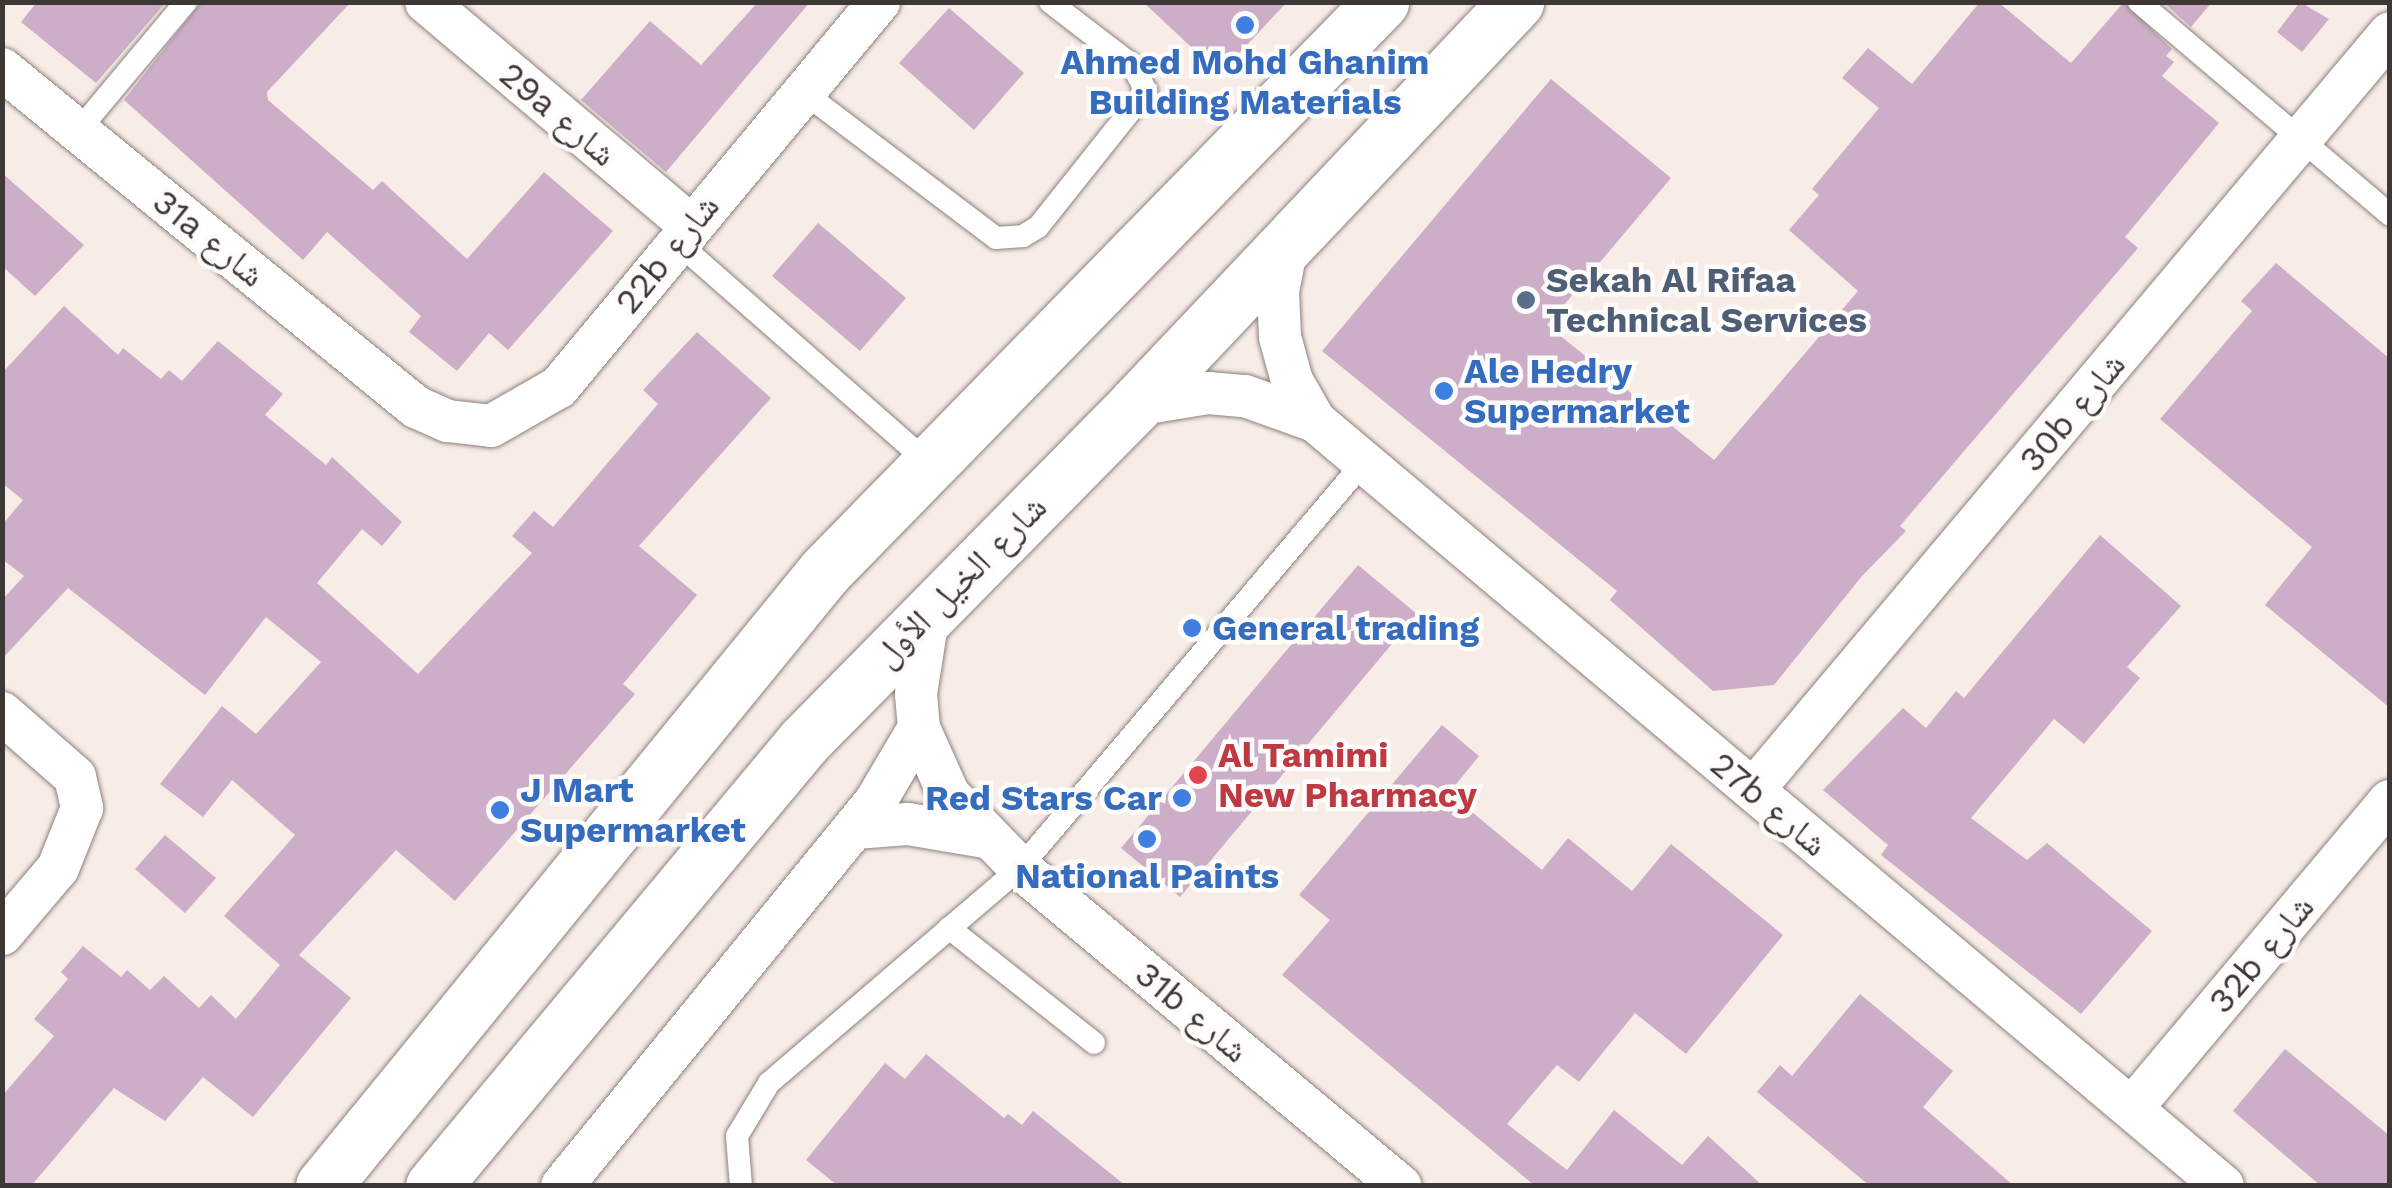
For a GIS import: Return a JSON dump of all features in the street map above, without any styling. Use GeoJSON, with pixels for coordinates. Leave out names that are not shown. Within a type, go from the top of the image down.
{"type":"FeatureCollection","features":[{"type":"Feature","properties":{"kind":"main road"},"geometry":{"type":"LineString","coordinates":[[323,1186],[767,638],[929,463],[1381,2]]}},
{"type":"Feature","properties":{"kind":"main road","name":"شارع الخيل الأول"},"geometry":{"type":"LineString","coordinates":[[433,1186],[764,786],[929,611],[1288,246],[1516,2]]}},
{"type":"Feature","properties":{"kind":"street","name":"29a شارع"},"geometry":{"type":"LineString","coordinates":[[426,2],[683,233]]}},
{"type":"Feature","properties":{"kind":"street","name":"22b شارع"},"geometry":{"type":"LineString","coordinates":[[416,406],[448,421],[491,426],[528,409],[559,387],[683,233],[879,2]]}},
{"type":"Feature","properties":{"kind":"street","name":"30b شارع"},"geometry":{"type":"LineString","coordinates":[[1754,790],[2390,33]]}},
{"type":"Feature","properties":{"kind":"street","name":"31a شارع"},"geometry":{"type":"LineString","coordinates":[[2,69],[416,406]]}},
{"type":"Feature","properties":{"kind":"street","name":"27b شارع"},"geometry":{"type":"LineString","coordinates":[[1288,246],[1278,291],[1280,337],[1292,381],[1315,421]]}},
{"type":"Feature","properties":{"kind":"street","name":"27b شارع"},"geometry":{"type":"LineString","coordinates":[[1135,405],[1208,393],[1246,396],[1315,421],[2223,1186]]}},
{"type":"Feature","properties":{"kind":"street","name":"31b شارع"},"geometry":{"type":"LineString","coordinates":[[929,611],[916,694],[919,728],[950,795],[984,837],[1400,1186]]}},
{"type":"Feature","properties":{"kind":"street"},"geometry":{"type":"LineString","coordinates":[[2,713],[75,777],[82,808],[74,840],[2,934]]}},
{"type":"Feature","properties":{"kind":"street"},"geometry":{"type":"LineString","coordinates":[[562,1186],[855,828],[919,728]]}},
{"type":"Feature","properties":{"kind":"street","name":"32b شارع"},"geometry":{"type":"LineString","coordinates":[[2132,1108],[2390,801]]}},
{"type":"Feature","properties":{"kind":"street"},"geometry":{"type":"LineString","coordinates":[[855,828],[908,824],[984,837]]}},
{"type":"Feature","properties":{"kind":"lane"},"geometry":{"type":"LineString","coordinates":[[78,131],[186,2]]}},
{"type":"Feature","properties":{"kind":"lane"},"geometry":{"type":"LineString","coordinates":[[803,92],[996,238],[1024,236],[1038,228],[1146,91],[1132,66],[1050,2]]}},
{"type":"Feature","properties":{"kind":"lane"},"geometry":{"type":"LineString","coordinates":[[2138,2],[2390,215]]}},
{"type":"Feature","properties":{"kind":"lane"},"geometry":{"type":"LineString","coordinates":[[683,233],[929,463]]}},
{"type":"Feature","properties":{"kind":"lane"},"geometry":{"type":"LineString","coordinates":[[741,1186],[738,1136],[769,1083],[1020,868],[1364,462]]}},
{"type":"Feature","properties":{"kind":"lane"},"geometry":{"type":"LineString","coordinates":[[950,928],[1094,1044]]}},
{"type":"Feature","properties":{"kind":"building"},"geometry":{"type":"Polygon","coordinates":[[[37,2],[166,2],[96,83],[21,22],[37,2]]]}},
{"type":"Feature","properties":{"kind":"building"},"geometry":{"type":"Polygon","coordinates":[[[201,2],[351,2],[267,92],[268,100],[373,190],[382,181],[467,259],[544,172],[613,231],[508,350],[489,333],[457,371],[409,332],[421,316],[327,232],[303,260],[124,100],[201,2]]]}},
{"type":"Feature","properties":{"kind":"building"},"geometry":{"type":"Polygon","coordinates":[[[758,2],[810,2],[666,172],[581,100],[650,21],[701,65],[758,2]]]}},
{"type":"Feature","properties":{"kind":"building"},"geometry":{"type":"Polygon","coordinates":[[[1143,2],[1287,2],[1220,74],[1143,2]]]}},
{"type":"Feature","properties":{"kind":"building"},"geometry":{"type":"Polygon","coordinates":[[[1980,2],[1998,2],[2071,63],[2124,2],[2172,49],[2166,56],[2174,62],[2162,76],[2219,123],[2125,237],[2138,248],[1900,526],[1906,531],[1862,576],[1774,685],[1713,691],[1610,600],[1617,591],[1322,351],[1551,79],[1671,178],[1547,325],[1714,460],[1858,291],[1789,230],[1819,195],[1812,189],[1879,108],[1842,78],[1868,48],[1912,84],[1980,2]]]}},
{"type":"Feature","properties":{"kind":"building"},"geometry":{"type":"Polygon","coordinates":[[[2163,2],[2212,2],[2191,27],[2163,2]]]}},
{"type":"Feature","properties":{"kind":"building"},"geometry":{"type":"Polygon","coordinates":[[[2300,2],[2329,19],[2302,52],[2277,32],[2300,2]]]}},
{"type":"Feature","properties":{"kind":"building"},"geometry":{"type":"Polygon","coordinates":[[[949,8],[1024,73],[974,130],[899,63],[949,8]]]}},
{"type":"Feature","properties":{"kind":"building"},"geometry":{"type":"Polygon","coordinates":[[[2,173],[84,245],[35,296],[2,266],[2,173]]]}},
{"type":"Feature","properties":{"kind":"building"},"geometry":{"type":"Polygon","coordinates":[[[818,223],[906,298],[860,351],[772,276],[818,223]]]}},
{"type":"Feature","properties":{"kind":"building"},"geometry":{"type":"Polygon","coordinates":[[[2276,263],[2390,359],[2390,708],[2265,605],[2312,547],[2160,419],[2252,311],[2241,301],[2276,263]]]}},
{"type":"Feature","properties":{"kind":"building"},"geometry":{"type":"Polygon","coordinates":[[[64,306],[118,355],[123,348],[161,379],[169,370],[182,381],[218,341],[283,394],[265,415],[326,465],[332,457],[402,522],[382,546],[362,529],[317,583],[418,674],[532,553],[512,536],[534,511],[553,527],[658,404],[643,390],[697,332],[771,398],[639,546],[697,595],[623,684],[635,694],[455,901],[396,850],[299,955],[351,998],[253,1117],[203,1077],[165,1121],[114,1088],[31,1186],[2,1186],[2,1096],[54,1036],[34,1019],[68,979],[61,972],[83,946],[121,977],[127,970],[150,990],[164,976],[199,1008],[211,995],[236,1019],[280,965],[224,916],[295,835],[232,780],[203,817],[160,784],[222,706],[256,734],[321,662],[266,617],[205,695],[68,588],[2,659],[2,600],[24,576],[2,559],[2,525],[23,500],[2,483],[2,373],[64,306]]]}},
{"type":"Feature","properties":{"kind":"building"},"geometry":{"type":"Polygon","coordinates":[[[2100,535],[2181,606],[2127,667],[2140,678],[2084,744],[2054,719],[1971,818],[2027,860],[2047,843],[2152,931],[2081,1014],[1881,855],[1888,845],[1823,790],[1903,708],[1926,728],[1956,691],[1964,698],[2100,535]]]}},
{"type":"Feature","properties":{"kind":"building"},"geometry":{"type":"Polygon","coordinates":[[[1358,565],[1417,614],[1180,897],[1121,848],[1358,565]]]}},
{"type":"Feature","properties":{"kind":"building"},"geometry":{"type":"Polygon","coordinates":[[[1442,725],[1479,756],[1449,793],[1542,870],[1568,838],[1632,891],[1671,844],[1783,935],[1686,1054],[1635,1013],[1579,1082],[1557,1065],[1507,1124],[1567,1170],[1614,1110],[1682,1165],[1708,1136],[1763,1186],[1535,1186],[1282,975],[1330,920],[1299,895],[1442,725]]]}},
{"type":"Feature","properties":{"kind":"building"},"geometry":{"type":"Polygon","coordinates":[[[165,835],[216,878],[185,913],[135,869],[165,835]]]}},
{"type":"Feature","properties":{"kind":"building"},"geometry":{"type":"Polygon","coordinates":[[[1860,994],[1953,1071],[1923,1107],[2014,1186],[1870,1186],[1757,1092],[1780,1065],[1792,1076],[1860,994]]]}},
{"type":"Feature","properties":{"kind":"building"},"geometry":{"type":"Polygon","coordinates":[[[2285,1049],[2390,1136],[2390,1186],[2321,1186],[2233,1111],[2285,1049]]]}},
{"type":"Feature","properties":{"kind":"building"},"geometry":{"type":"Polygon","coordinates":[[[926,1054],[1004,1118],[1008,1114],[1022,1125],[1033,1111],[1126,1186],[838,1186],[806,1160],[885,1063],[905,1079],[926,1054]]]}},
{"type":"Feature","properties":{"kind":"place","name":"Ahmed Mohd Ghanim Building Materials"},"geometry":{"type":"Point","coordinates":[1245,25]}},
{"type":"Feature","properties":{"kind":"place","name":"Sekah Al Rifaa Technical Services"},"geometry":{"type":"Point","coordinates":[1526,300]}},
{"type":"Feature","properties":{"kind":"place","name":"Ale Hedry Supermarket"},"geometry":{"type":"Point","coordinates":[1444,391]}},
{"type":"Feature","properties":{"kind":"place","name":"General trading"},"geometry":{"type":"Point","coordinates":[1192,628]}},
{"type":"Feature","properties":{"kind":"place","name":"Al Tamimi New Pharmacy"},"geometry":{"type":"Point","coordinates":[1198,775]}},
{"type":"Feature","properties":{"kind":"place","name":"Red Stars Car"},"geometry":{"type":"Point","coordinates":[1182,798]}},
{"type":"Feature","properties":{"kind":"place","name":"J Mart Supermarket"},"geometry":{"type":"Point","coordinates":[500,810]}},
{"type":"Feature","properties":{"kind":"place","name":"National Paints"},"geometry":{"type":"Point","coordinates":[1147,839]}}]}
